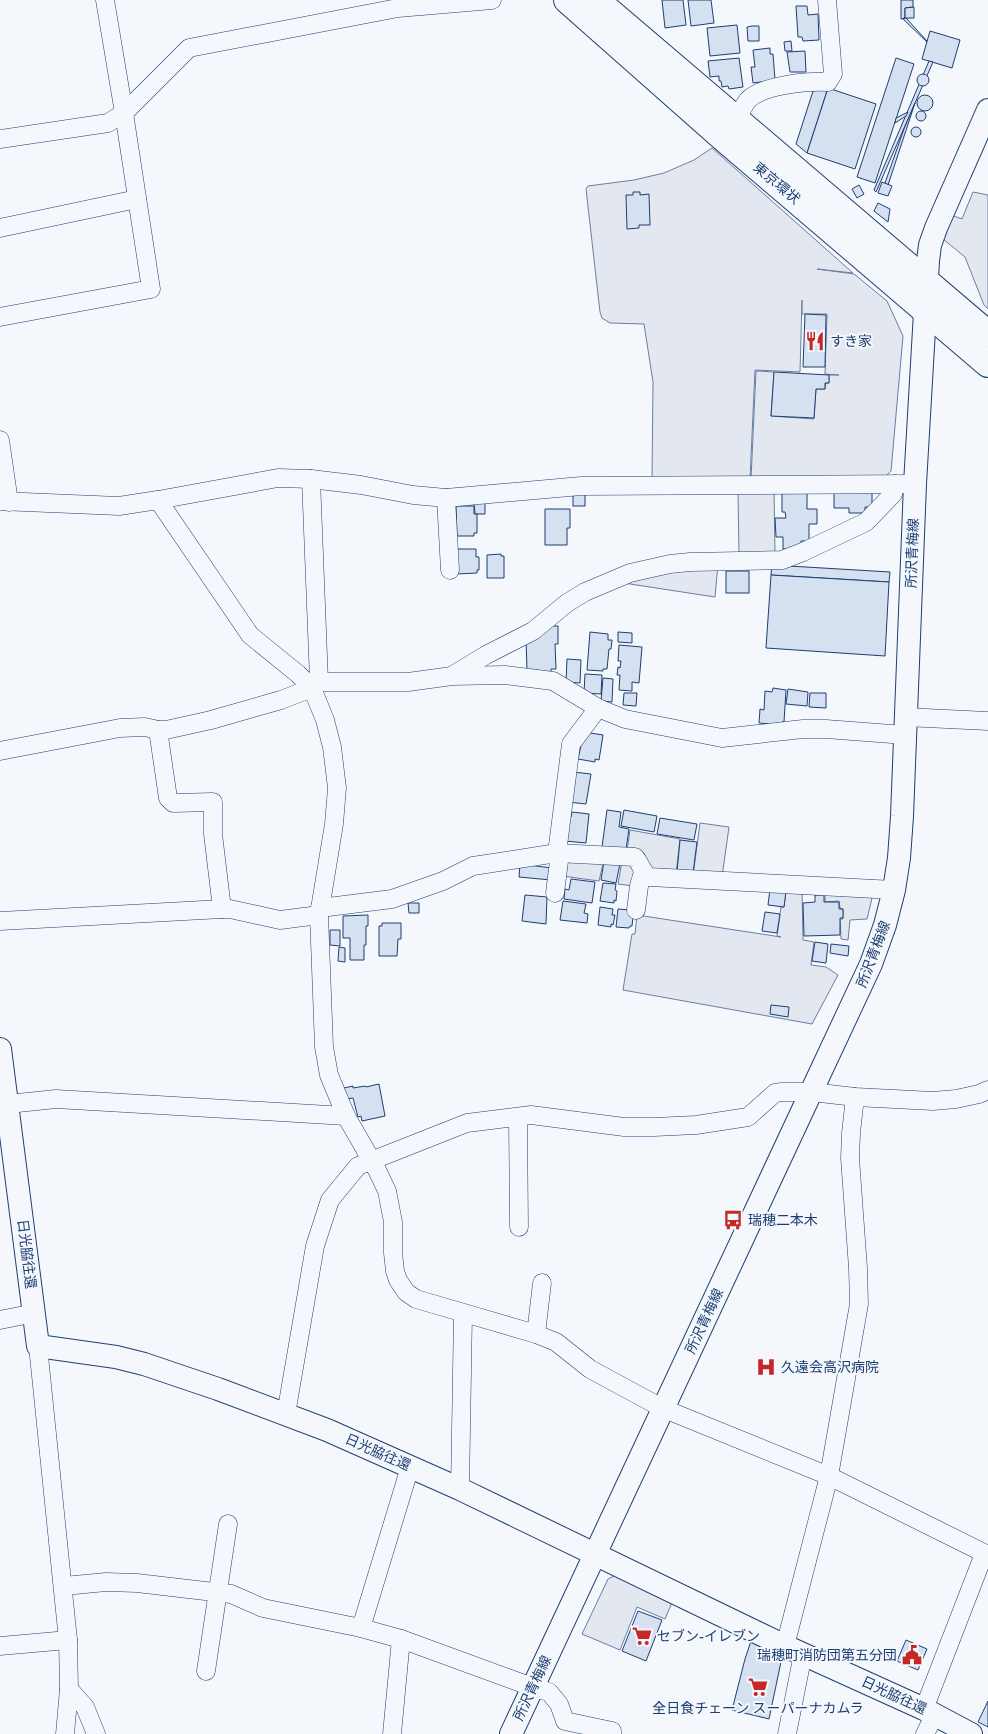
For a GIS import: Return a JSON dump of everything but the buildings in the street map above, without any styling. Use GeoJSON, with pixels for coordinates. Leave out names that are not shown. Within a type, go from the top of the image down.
{"type":"FeatureCollection","features":[{"type":"Feature","properties":{"kind":"highway","name":"東京環状"},"geometry":{"type":"LineString","coordinates":[[568,0],[722,137],[988,364]]}},
{"type":"Feature","properties":{"kind":"highway","name":"東京環状"},"geometry":{"type":"LineString","coordinates":[[596,0],[988,334]]}},
{"type":"Feature","properties":{"kind":"main road","name":"所沢青梅線"},"geometry":{"type":"LineString","coordinates":[[511,1734],[594,1553],[812,1092],[871,964],[885,925],[894,890],[900,849],[905,726],[905,484],[925,309],[930,245],[988,110]]}},
{"type":"Feature","properties":{"kind":"main road","name":"日光脇往還"},"geometry":{"type":"LineString","coordinates":[[0,1049],[38,1346],[116,1356],[286,1414],[460,1489],[794,1650],[929,1711],[971,1734]]}},
{"type":"Feature","properties":{"kind":"street"},"geometry":{"type":"LineString","coordinates":[[0,317],[150,289],[105,0]]}},
{"type":"Feature","properties":{"kind":"street"},"geometry":{"type":"LineString","coordinates":[[0,139],[108,123],[124,113],[189,48],[398,8],[492,0]]}},
{"type":"Feature","properties":{"kind":"street"},"geometry":{"type":"LineString","coordinates":[[736,121],[749,99],[757,94],[776,87],[817,81],[828,82],[832,74],[827,0]]}},
{"type":"Feature","properties":{"kind":"street"},"geometry":{"type":"LineString","coordinates":[[0,228],[137,199]]}},
{"type":"Feature","properties":{"kind":"street"},"geometry":{"type":"LineString","coordinates":[[0,440],[5,501],[119,506],[278,478],[311,479],[446,498],[581,486],[905,484]]}},
{"type":"Feature","properties":{"kind":"street"},"geometry":{"type":"LineString","coordinates":[[311,479],[312,684],[332,747],[336,788],[334,824],[319,912],[324,1047],[329,1075],[346,1116],[387,1191],[393,1222],[394,1271],[398,1280],[406,1292],[416,1299],[536,1334],[556,1342],[590,1369],[662,1408],[829,1476],[986,1555],[929,1711],[925,1734]]}},
{"type":"Feature","properties":{"kind":"street"},"geometry":{"type":"LineString","coordinates":[[452,676],[486,655],[533,631],[585,592],[630,573],[670,564],[782,560],[866,522],[905,484]]}},
{"type":"Feature","properties":{"kind":"street"},"geometry":{"type":"LineString","coordinates":[[446,498],[450,570]]}},
{"type":"Feature","properties":{"kind":"street"},"geometry":{"type":"LineString","coordinates":[[158,500],[250,635],[312,684]]}},
{"type":"Feature","properties":{"kind":"street"},"geometry":{"type":"LineString","coordinates":[[0,751],[120,728],[145,727],[158,730],[210,720],[281,700],[312,684],[408,682],[452,676],[505,675],[553,681],[598,708],[625,720],[722,738],[804,729],[988,721]]}},
{"type":"Feature","properties":{"kind":"street"},"geometry":{"type":"LineString","coordinates":[[555,893],[571,744],[598,708]]}},
{"type":"Feature","properties":{"kind":"street"},"geometry":{"type":"LineString","coordinates":[[158,730],[168,798],[173,803],[213,802],[213,834],[222,909]]}},
{"type":"Feature","properties":{"kind":"street"},"geometry":{"type":"LineString","coordinates":[[0,921],[222,909],[280,920],[392,899],[443,881],[473,866],[558,853],[635,857],[641,864],[643,872],[638,886],[636,910]]}},
{"type":"Feature","properties":{"kind":"street"},"geometry":{"type":"LineString","coordinates":[[643,872],[649,877],[894,890]]}},
{"type":"Feature","properties":{"kind":"street"},"geometry":{"type":"LineString","coordinates":[[286,1414],[315,1246],[330,1200],[358,1166],[370,1160],[467,1123],[531,1115],[624,1127],[696,1124],[748,1117],[775,1093],[782,1092],[812,1092],[933,1101],[956,1099],[988,1090]]}},
{"type":"Feature","properties":{"kind":"street"},"geometry":{"type":"LineString","coordinates":[[788,1734],[794,1650],[829,1476],[859,1304],[850,1158],[855,1096]]}},
{"type":"Feature","properties":{"kind":"street"},"geometry":{"type":"LineString","coordinates":[[8,1104],[56,1099],[346,1116]]}},
{"type":"Feature","properties":{"kind":"street"},"geometry":{"type":"LineString","coordinates":[[518,1118],[519,1227]]}},
{"type":"Feature","properties":{"kind":"street"},"geometry":{"type":"LineString","coordinates":[[536,1334],[542,1283]]}},
{"type":"Feature","properties":{"kind":"street"},"geometry":{"type":"LineString","coordinates":[[0,1320],[35,1313]]}},
{"type":"Feature","properties":{"kind":"street"},"geometry":{"type":"LineString","coordinates":[[460,1489],[463,1314]]}},
{"type":"Feature","properties":{"kind":"street"},"geometry":{"type":"LineString","coordinates":[[38,1346],[64,1586],[68,1640],[69,1689],[64,1734]]}},
{"type":"Feature","properties":{"kind":"street"},"geometry":{"type":"LineString","coordinates":[[362,1628],[410,1467]]}},
{"type":"Feature","properties":{"kind":"street"},"geometry":{"type":"LineString","coordinates":[[206,1671],[228,1524]]}},
{"type":"Feature","properties":{"kind":"street"},"geometry":{"type":"LineString","coordinates":[[64,1586],[106,1582],[231,1594],[263,1608],[362,1628],[401,1639],[549,1692],[558,1704],[565,1721],[616,1733]]}},
{"type":"Feature","properties":{"kind":"street"},"geometry":{"type":"LineString","coordinates":[[392,1734],[401,1639]]}},
{"type":"Feature","properties":{"kind":"street"},"geometry":{"type":"LineString","coordinates":[[0,1646],[68,1640]]}},
{"type":"Feature","properties":{"kind":"street"},"geometry":{"type":"LineString","coordinates":[[69,1689],[85,1707],[96,1734]]}},
{"type":"Feature","properties":{"kind":"shaded area"},"geometry":{"type":"Polygon","coordinates":[[[712,148],[853,273],[817,269],[854,274],[887,301],[903,336],[891,471],[885,477],[751,479],[756,371],[774,372],[771,416],[814,419],[816,389],[825,389],[826,383],[829,383],[829,375],[839,375],[825,374],[827,314],[802,314],[802,300],[800,372],[755,370],[750,479],[652,480],[653,382],[644,324],[610,323],[602,318],[586,189],[588,186],[634,180],[664,173],[694,160],[712,148]]]}},
{"type":"Feature","properties":{"kind":"shaded area"},"geometry":{"type":"Polygon","coordinates":[[[973,192],[988,195],[988,309],[984,305],[965,257],[943,239],[951,215],[962,219],[973,192]]]}},
{"type":"Feature","properties":{"kind":"shaded area"},"geometry":{"type":"Polygon","coordinates":[[[774,490],[775,555],[739,556],[738,491],[774,490]]]}},
{"type":"Feature","properties":{"kind":"shaded area"},"geometry":{"type":"Polygon","coordinates":[[[718,564],[715,597],[617,582],[718,564]]]}},
{"type":"Feature","properties":{"kind":"shaded area"},"geometry":{"type":"Polygon","coordinates":[[[700,823],[729,827],[722,877],[693,876],[700,823]]]}},
{"type":"Feature","properties":{"kind":"shaded area"},"geometry":{"type":"Polygon","coordinates":[[[630,830],[680,839],[676,874],[650,870],[644,853],[627,851],[630,830]]]}},
{"type":"Feature","properties":{"kind":"shaded area"},"geometry":{"type":"Polygon","coordinates":[[[565,860],[604,860],[599,881],[562,876],[565,860]]]}},
{"type":"Feature","properties":{"kind":"shaded area"},"geometry":{"type":"Polygon","coordinates":[[[622,861],[635,868],[633,886],[618,884],[622,861]]]}},
{"type":"Feature","properties":{"kind":"shaded area"},"geometry":{"type":"Polygon","coordinates":[[[786,889],[802,890],[803,940],[814,942],[811,965],[826,967],[838,975],[812,1024],[623,990],[632,934],[635,934],[637,915],[781,937],[777,936],[781,907],[784,907],[786,889]]]}},
{"type":"Feature","properties":{"kind":"shaded area"},"geometry":{"type":"Polygon","coordinates":[[[825,891],[873,894],[867,919],[850,920],[848,940],[841,939],[840,919],[843,919],[843,909],[840,908],[839,901],[825,902],[825,891]]]}},
{"type":"Feature","properties":{"kind":"shaded area"},"geometry":{"type":"Polygon","coordinates":[[[620,1573],[673,1600],[665,1619],[637,1607],[620,1650],[582,1634],[608,1579],[620,1573]]]}},
{"type":"Feature","properties":{"kind":"place","name":"すき家"},"geometry":{"type":"Point","coordinates":[815,341]}},
{"type":"Feature","properties":{"kind":"place","name":"瑞穂二本木"},"geometry":{"type":"Point","coordinates":[733,1220]}},
{"type":"Feature","properties":{"kind":"place","name":"久遠会高沢病院"},"geometry":{"type":"Point","coordinates":[766,1367]}},
{"type":"Feature","properties":{"kind":"place","name":"セブン-イレブン"},"geometry":{"type":"Point","coordinates":[642,1636]}},
{"type":"Feature","properties":{"kind":"place","name":"瑞穂町消防団第五分団"},"geometry":{"type":"Point","coordinates":[912,1655]}},
{"type":"Feature","properties":{"kind":"place","name":"全日食チェーン スーパーナカムラ"},"geometry":{"type":"Point","coordinates":[758,1687]}}]}
